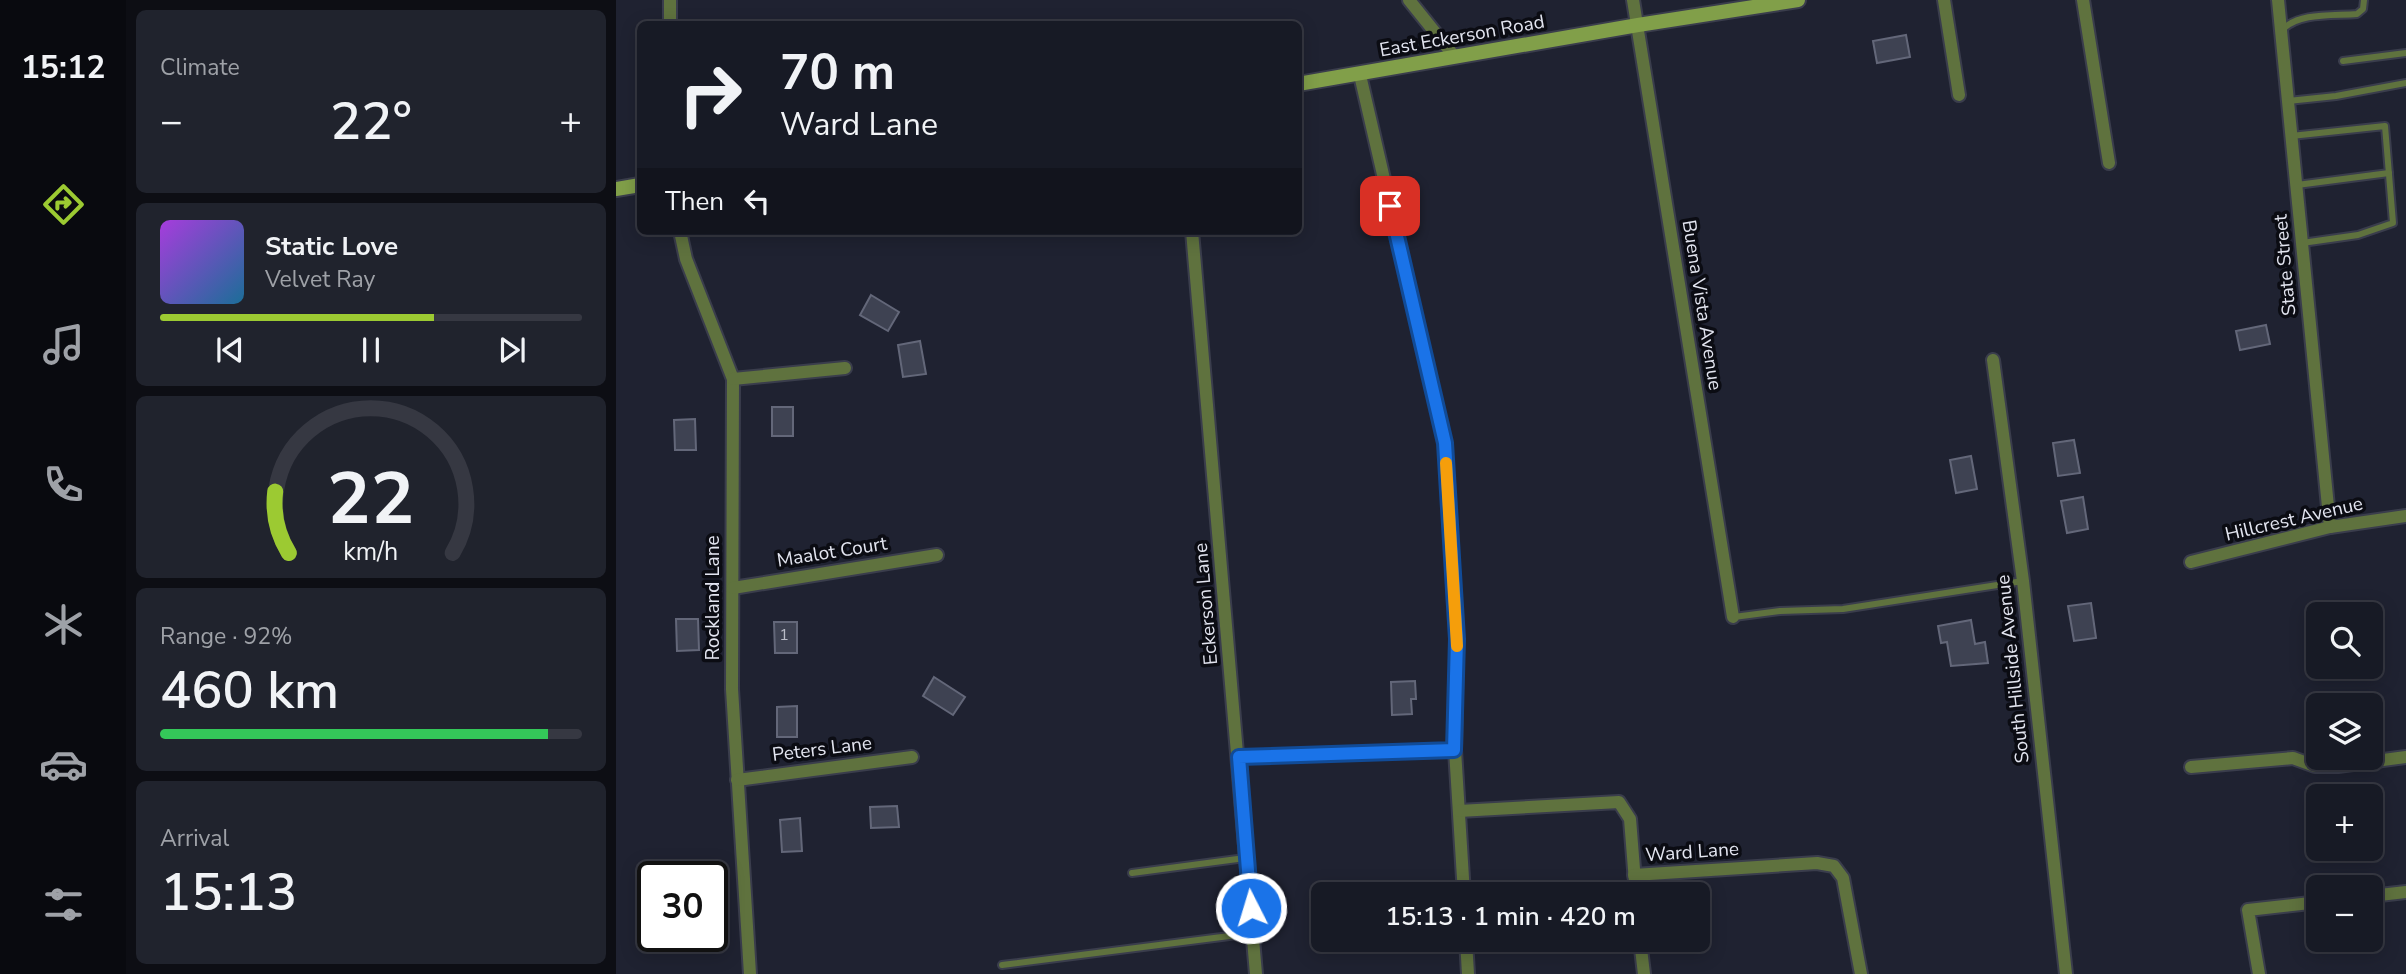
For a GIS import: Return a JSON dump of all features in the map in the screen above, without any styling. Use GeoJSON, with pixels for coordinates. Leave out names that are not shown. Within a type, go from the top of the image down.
{"type":"FeatureCollection","features":[{"type":"Feature","properties":{"kind":"street"},"geometry":{"type":"LineString","coordinates":[[670,0],[670,21]]}},
{"type":"Feature","properties":{"kind":"street"},"geometry":{"type":"LineString","coordinates":[[1409,0],[1454,56]]}},
{"type":"Feature","properties":{"kind":"street","name":"Buena Vista Avenue"},"geometry":{"type":"LineString","coordinates":[[1633,0],[1733,617]]}},
{"type":"Feature","properties":{"kind":"street","name":"East Eckerson Road"},"geometry":{"type":"LineString","coordinates":[[1302,83],[1798,0]]}},
{"type":"Feature","properties":{"kind":"street"},"geometry":{"type":"LineString","coordinates":[[1944,0],[1959,95]]}},
{"type":"Feature","properties":{"kind":"street"},"geometry":{"type":"LineString","coordinates":[[2084,0],[2109,163]]}},
{"type":"Feature","properties":{"kind":"street","name":"State Street"},"geometry":{"type":"LineString","coordinates":[[2278,0],[2330,527]]}},
{"type":"Feature","properties":{"kind":"street"},"geometry":{"type":"LineString","coordinates":[[1360,75],[1445,443],[1457,639],[1454,750],[1463,882]]}},
{"type":"Feature","properties":{"kind":"street"},"geometry":{"type":"LineString","coordinates":[[616,189],[637,186]]}},
{"type":"Feature","properties":{"kind":"street","name":"Rockland Lane"},"geometry":{"type":"LineString","coordinates":[[681,235],[686,259],[733,379],[732,689],[750,974]]}},
{"type":"Feature","properties":{"kind":"street","name":"Eckerson Lane"},"geometry":{"type":"LineString","coordinates":[[1192,235],[1256,974]]}},
{"type":"Feature","properties":{"kind":"street","name":"South Hillside Avenue"},"geometry":{"type":"LineString","coordinates":[[1993,360],[2023,581],[2066,974]]}},
{"type":"Feature","properties":{"kind":"street"},"geometry":{"type":"LineString","coordinates":[[733,379],[845,368]]}},
{"type":"Feature","properties":{"kind":"street","name":"Hillcrest Avenue"},"geometry":{"type":"LineString","coordinates":[[2191,562],[2330,527],[2406,516]]}},
{"type":"Feature","properties":{"kind":"street","name":"Maalot Court"},"geometry":{"type":"LineString","coordinates":[[733,587],[937,555]]}},
{"type":"Feature","properties":{"kind":"street"},"geometry":{"type":"LineString","coordinates":[[1239,757],[1454,750]]}},
{"type":"Feature","properties":{"kind":"street","name":"Peters Lane"},"geometry":{"type":"LineString","coordinates":[[737,780],[912,757]]}},
{"type":"Feature","properties":{"kind":"street"},"geometry":{"type":"LineString","coordinates":[[2190,767],[2293,758],[2315,766],[2338,766],[2406,757]]}},
{"type":"Feature","properties":{"kind":"street","name":"Ward Lane"},"geometry":{"type":"LineString","coordinates":[[1459,811],[1619,802],[1630,819],[1634,876],[1817,863],[1834,866],[1843,878],[1861,974]]}},
{"type":"Feature","properties":{"kind":"street"},"geometry":{"type":"LineString","coordinates":[[1634,876],[1635,882]]}},
{"type":"Feature","properties":{"kind":"street"},"geometry":{"type":"LineString","coordinates":[[2383,895],[2406,892]]}},
{"type":"Feature","properties":{"kind":"street"},"geometry":{"type":"LineString","coordinates":[[2259,974],[2248,910],[2306,903]]}},
{"type":"Feature","properties":{"kind":"street"},"geometry":{"type":"LineString","coordinates":[[1467,952],[1468,974]]}},
{"type":"Feature","properties":{"kind":"street"},"geometry":{"type":"LineString","coordinates":[[1641,952],[1644,974]]}},
{"type":"Feature","properties":{"kind":"lane"},"geometry":{"type":"LineString","coordinates":[[2281,32],[2292,22],[2303,19],[2357,14],[2363,9],[2364,0]]}},
{"type":"Feature","properties":{"kind":"lane"},"geometry":{"type":"LineString","coordinates":[[2343,61],[2406,53]]}},
{"type":"Feature","properties":{"kind":"lane"},"geometry":{"type":"LineString","coordinates":[[2288,101],[2336,96],[2406,83]]}},
{"type":"Feature","properties":{"kind":"lane"},"geometry":{"type":"LineString","coordinates":[[2291,136],[2385,126],[2393,223],[2358,235],[2302,243]]}},
{"type":"Feature","properties":{"kind":"lane"},"geometry":{"type":"LineString","coordinates":[[2297,185],[2389,173]]}},
{"type":"Feature","properties":{"kind":"lane"},"geometry":{"type":"LineString","coordinates":[[1733,617],[1780,611],[1843,609],[2023,581]]}},
{"type":"Feature","properties":{"kind":"lane"},"geometry":{"type":"LineString","coordinates":[[1132,873],[1247,858]]}},
{"type":"Feature","properties":{"kind":"lane"},"geometry":{"type":"LineString","coordinates":[[1002,965],[1253,933]]}},
{"type":"Feature","properties":{"kind":"building"},"geometry":{"type":"Polygon","coordinates":[[[1906,35],[1910,57],[1877,63],[1873,41],[1906,35]]]}},
{"type":"Feature","properties":{"kind":"building"},"geometry":{"type":"Polygon","coordinates":[[[871,295],[899,312],[888,331],[860,315],[871,295]]]}},
{"type":"Feature","properties":{"kind":"building"},"geometry":{"type":"Polygon","coordinates":[[[2266,325],[2270,344],[2240,350],[2236,331],[2266,325]]]}},
{"type":"Feature","properties":{"kind":"building"},"geometry":{"type":"Polygon","coordinates":[[[920,341],[926,374],[903,377],[898,345],[920,341]]]}},
{"type":"Feature","properties":{"kind":"building"},"geometry":{"type":"Polygon","coordinates":[[[772,407],[793,407],[793,436],[772,436],[772,407]]]}},
{"type":"Feature","properties":{"kind":"building"},"geometry":{"type":"Polygon","coordinates":[[[695,419],[696,450],[675,450],[674,420],[695,419]]]}},
{"type":"Feature","properties":{"kind":"building"},"geometry":{"type":"Polygon","coordinates":[[[2074,440],[2080,473],[2058,476],[2053,443],[2074,440]]]}},
{"type":"Feature","properties":{"kind":"building"},"geometry":{"type":"Polygon","coordinates":[[[1971,456],[1977,489],[1956,493],[1950,460],[1971,456]]]}},
{"type":"Feature","properties":{"kind":"building"},"geometry":{"type":"Polygon","coordinates":[[[2083,497],[2088,529],[2067,533],[2061,501],[2083,497]]]}},
{"type":"Feature","properties":{"kind":"building"},"geometry":{"type":"Polygon","coordinates":[[[2091,603],[2096,638],[2074,641],[2068,606],[2091,603]]]}},
{"type":"Feature","properties":{"kind":"building"},"geometry":{"type":"Polygon","coordinates":[[[676,619],[698,619],[699,650],[677,651],[676,619]]]}},
{"type":"Feature","properties":{"kind":"building"},"geometry":{"type":"Polygon","coordinates":[[[1971,620],[1975,644],[1985,642],[1988,663],[1951,666],[1947,642],[1941,643],[1938,626],[1971,620]]]}},
{"type":"Feature","properties":{"kind":"building"},"geometry":{"type":"Polygon","coordinates":[[[774,622],[797,622],[797,653],[775,653],[774,622]]]}},
{"type":"Feature","properties":{"kind":"building"},"geometry":{"type":"Polygon","coordinates":[[[934,677],[965,697],[953,715],[923,696],[934,677]]]}},
{"type":"Feature","properties":{"kind":"building"},"geometry":{"type":"Polygon","coordinates":[[[1415,681],[1416,699],[1411,699],[1412,714],[1392,715],[1391,682],[1415,681]]]}},
{"type":"Feature","properties":{"kind":"building"},"geometry":{"type":"Polygon","coordinates":[[[797,706],[797,737],[777,737],[777,707],[797,706]]]}},
{"type":"Feature","properties":{"kind":"building"},"geometry":{"type":"Polygon","coordinates":[[[897,806],[899,827],[871,828],[870,807],[897,806]]]}},
{"type":"Feature","properties":{"kind":"building"},"geometry":{"type":"Polygon","coordinates":[[[800,818],[802,851],[782,852],[780,820],[800,818]]]}},
{"type":"Feature","properties":{"kind":"slow traffic"},"geometry":{"type":"LineString","coordinates":[[1446,463],[1457,646]]}},
{"type":"Feature","properties":{"kind":"route"},"geometry":{"type":"LineString","coordinates":[[1251,908],[1239,757],[1454,750],[1457,639],[1445,443],[1390,206]]}}]}
